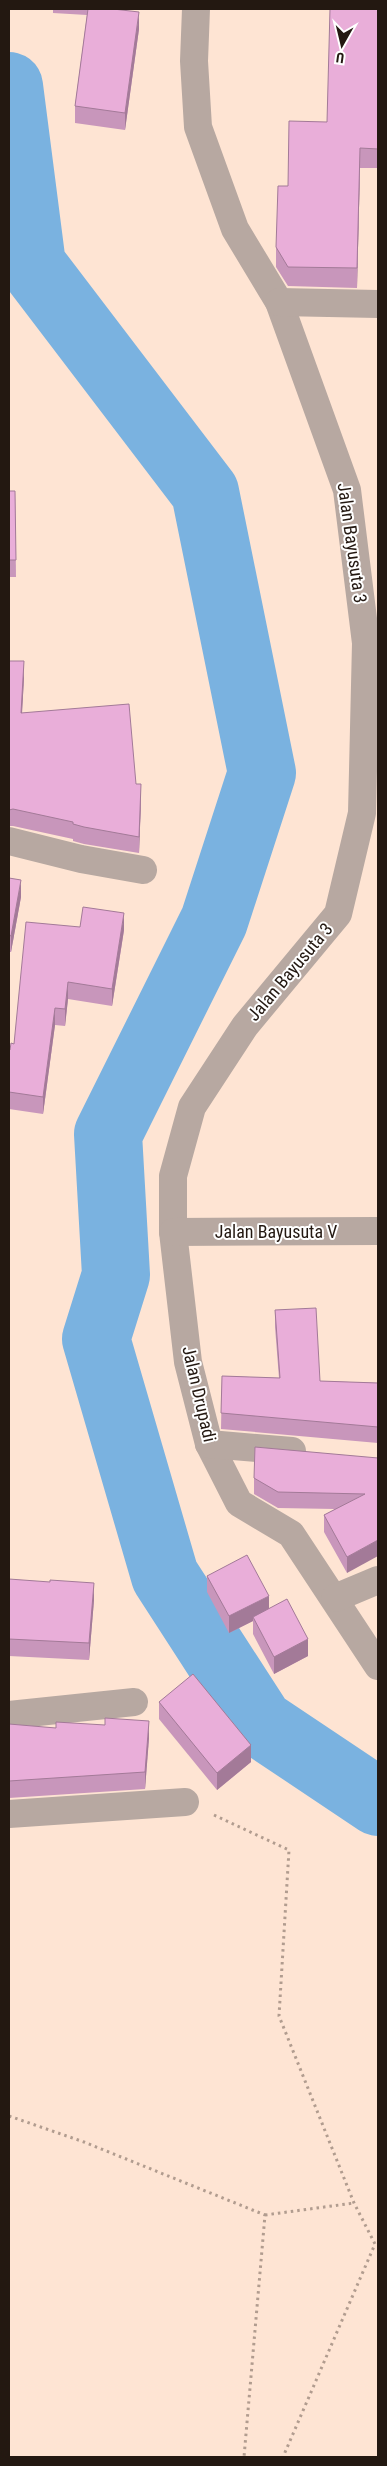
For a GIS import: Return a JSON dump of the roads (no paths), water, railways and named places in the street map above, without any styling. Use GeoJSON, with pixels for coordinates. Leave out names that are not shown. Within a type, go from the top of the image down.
{"type":"FeatureCollection","features":[{"type":"Feature","properties":{"kind":"street","name":"Jalan Bayusuta 3"},"geometry":{"type":"LineString","coordinates":[[173,1232],[172,1176],[192,1107],[245,1026],[338,914],[362,813],[370,804],[366,643],[347,490],[279,302],[235,229],[198,127],[194,62],[196,9]]}},
{"type":"Feature","properties":{"kind":"street"},"geometry":{"type":"LineString","coordinates":[[279,302],[378,304]]}},
{"type":"Feature","properties":{"kind":"street"},"geometry":{"type":"LineString","coordinates":[[9,842],[81,859],[144,870]]}},
{"type":"Feature","properties":{"kind":"street","name":"Jalan Bayusuta V"},"geometry":{"type":"LineString","coordinates":[[173,1232],[378,1231]]}},
{"type":"Feature","properties":{"kind":"street","name":"Jalan Drupadi"},"geometry":{"type":"LineString","coordinates":[[173,1232],[188,1362],[209,1444],[239,1502],[291,1534],[335,1598],[378,1666]]}},
{"type":"Feature","properties":{"kind":"street"},"geometry":{"type":"LineString","coordinates":[[209,1444],[312,1453]]}},
{"type":"Feature","properties":{"kind":"street"},"geometry":{"type":"LineString","coordinates":[[335,1598],[378,1580]]}},
{"type":"Feature","properties":{"kind":"street"},"geometry":{"type":"LineString","coordinates":[[9,1715],[134,1702]]}},
{"type":"Feature","properties":{"kind":"street"},"geometry":{"type":"LineString","coordinates":[[9,1814],[185,1802]]}},
{"type":"Feature","properties":{"kind":"waterway"},"geometry":{"type":"LineString","coordinates":[[9,86],[32,265],[205,492],[262,773],[214,921],[108,1134],[116,1275],[96,1339],[165,1576],[260,1723],[378,1802]]}}]}
